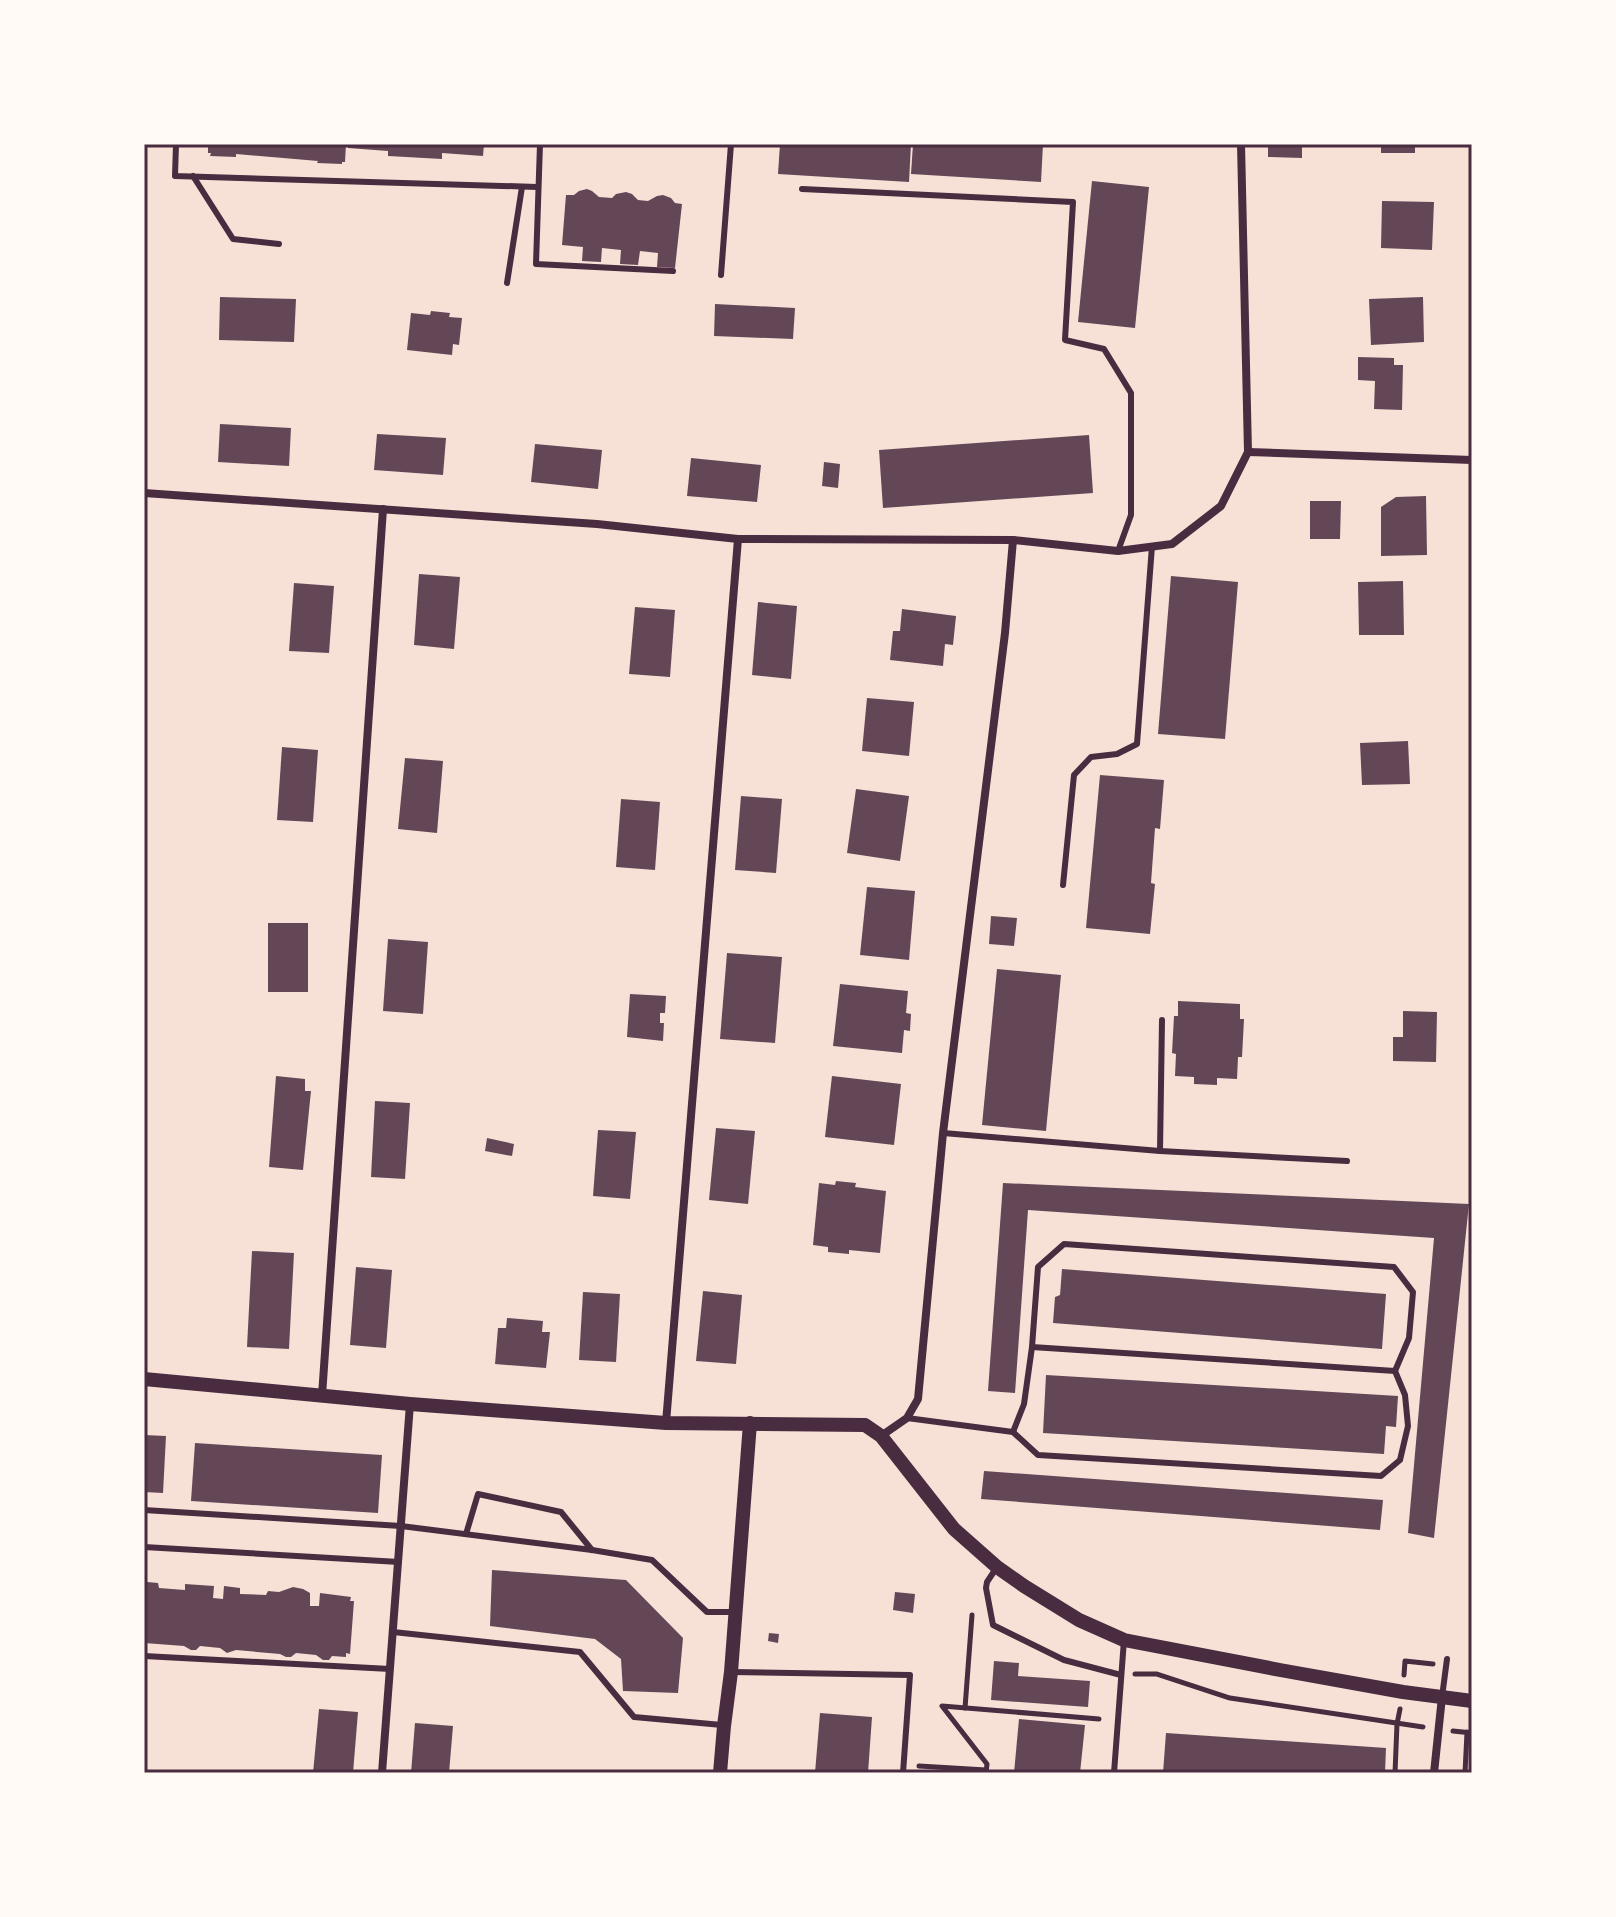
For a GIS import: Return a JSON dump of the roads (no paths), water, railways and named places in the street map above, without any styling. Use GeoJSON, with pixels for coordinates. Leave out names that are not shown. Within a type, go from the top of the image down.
{"type":"FeatureCollection","features":[{"type":"Feature","properties":{"kind":"street"},"geometry":{"type":"LineString","coordinates":[[144,493],[597,524],[738,539],[1013,540],[1118,551],[1172,544],[1221,506],[1248,452],[1241,144]]}},
{"type":"Feature","properties":{"kind":"street"},"geometry":{"type":"LineString","coordinates":[[1248,452],[1472,460]]}},
{"type":"Feature","properties":{"kind":"street"},"geometry":{"type":"LineString","coordinates":[[322,1396],[383,509]]}},
{"type":"Feature","properties":{"kind":"street"},"geometry":{"type":"LineString","coordinates":[[666,1423],[738,539]]}},
{"type":"Feature","properties":{"kind":"street"},"geometry":{"type":"LineString","coordinates":[[881,1436],[907,1418],[918,1399],[943,1133],[1005,633],[1013,540]]}},
{"type":"Feature","properties":{"kind":"street"},"geometry":{"type":"LineString","coordinates":[[144,1379],[410,1404],[666,1423],[865,1425],[881,1436],[954,1529],[997,1567],[1079,1620],[1124,1640],[1403,1692],[1472,1701]]}},
{"type":"Feature","properties":{"kind":"street"},"geometry":{"type":"LineString","coordinates":[[382,1773],[410,1404]]}},
{"type":"Feature","properties":{"kind":"street"},"geometry":{"type":"LineString","coordinates":[[720,1773],[750,1423]]}},
{"type":"Feature","properties":{"kind":"street"},"geometry":{"type":"LineString","coordinates":[[1434,1773],[1442,1697]]}},
{"type":"Feature","properties":{"kind":"lane"},"geometry":{"type":"LineString","coordinates":[[176,144],[175,176],[537,187]]}},
{"type":"Feature","properties":{"kind":"lane"},"geometry":{"type":"LineString","coordinates":[[540,144],[536,264],[673,271]]}},
{"type":"Feature","properties":{"kind":"lane"},"geometry":{"type":"LineString","coordinates":[[721,275],[731,144]]}},
{"type":"Feature","properties":{"kind":"lane"},"geometry":{"type":"LineString","coordinates":[[193,176],[233,239],[279,244]]}},
{"type":"Feature","properties":{"kind":"lane"},"geometry":{"type":"LineString","coordinates":[[507,283],[522,187]]}},
{"type":"Feature","properties":{"kind":"lane"},"geometry":{"type":"LineString","coordinates":[[802,189],[1073,202],[1065,340],[1104,349],[1131,393],[1131,515],[1118,551]]}},
{"type":"Feature","properties":{"kind":"lane"},"geometry":{"type":"LineString","coordinates":[[1063,885],[1074,775],[1091,757],[1117,754],[1137,744],[1152,546]]}},
{"type":"Feature","properties":{"kind":"lane"},"geometry":{"type":"LineString","coordinates":[[1160,1151],[1162,1020]]}},
{"type":"Feature","properties":{"kind":"lane"},"geometry":{"type":"LineString","coordinates":[[943,1133],[1160,1151],[1347,1161]]}},
{"type":"Feature","properties":{"kind":"lane"},"geometry":{"type":"LineString","coordinates":[[907,1418],[1013,1432],[1038,1455],[1381,1476],[1400,1460],[1408,1426],[1405,1395],[1395,1371],[1409,1338],[1413,1292],[1394,1267],[1064,1244],[1038,1267],[1024,1404],[1013,1432]]}},
{"type":"Feature","properties":{"kind":"lane"},"geometry":{"type":"LineString","coordinates":[[1032,1347],[1395,1371]]}},
{"type":"Feature","properties":{"kind":"lane"},"geometry":{"type":"LineString","coordinates":[[466,1534],[478,1494],[561,1512],[592,1550]]}},
{"type":"Feature","properties":{"kind":"lane"},"geometry":{"type":"LineString","coordinates":[[144,1510],[401,1526],[652,1560],[707,1612],[735,1612]]}},
{"type":"Feature","properties":{"kind":"lane"},"geometry":{"type":"LineString","coordinates":[[144,1547],[399,1562]]}},
{"type":"Feature","properties":{"kind":"lane"},"geometry":{"type":"LineString","coordinates":[[997,1567],[986,1588],[993,1625],[1064,1660],[1121,1675]]}},
{"type":"Feature","properties":{"kind":"lane"},"geometry":{"type":"LineString","coordinates":[[393,1632],[580,1652],[634,1717],[724,1726]]}},
{"type":"Feature","properties":{"kind":"lane"},"geometry":{"type":"LineString","coordinates":[[1114,1773],[1124,1640]]}},
{"type":"Feature","properties":{"kind":"lane"},"geometry":{"type":"LineString","coordinates":[[144,1656],[390,1669]]}},
{"type":"Feature","properties":{"kind":"lane"},"geometry":{"type":"LineString","coordinates":[[1442,1697],[1447,1659]]}},
{"type":"Feature","properties":{"kind":"lane"},"geometry":{"type":"LineString","coordinates":[[731,1672],[910,1675],[903,1773]]}}]}
